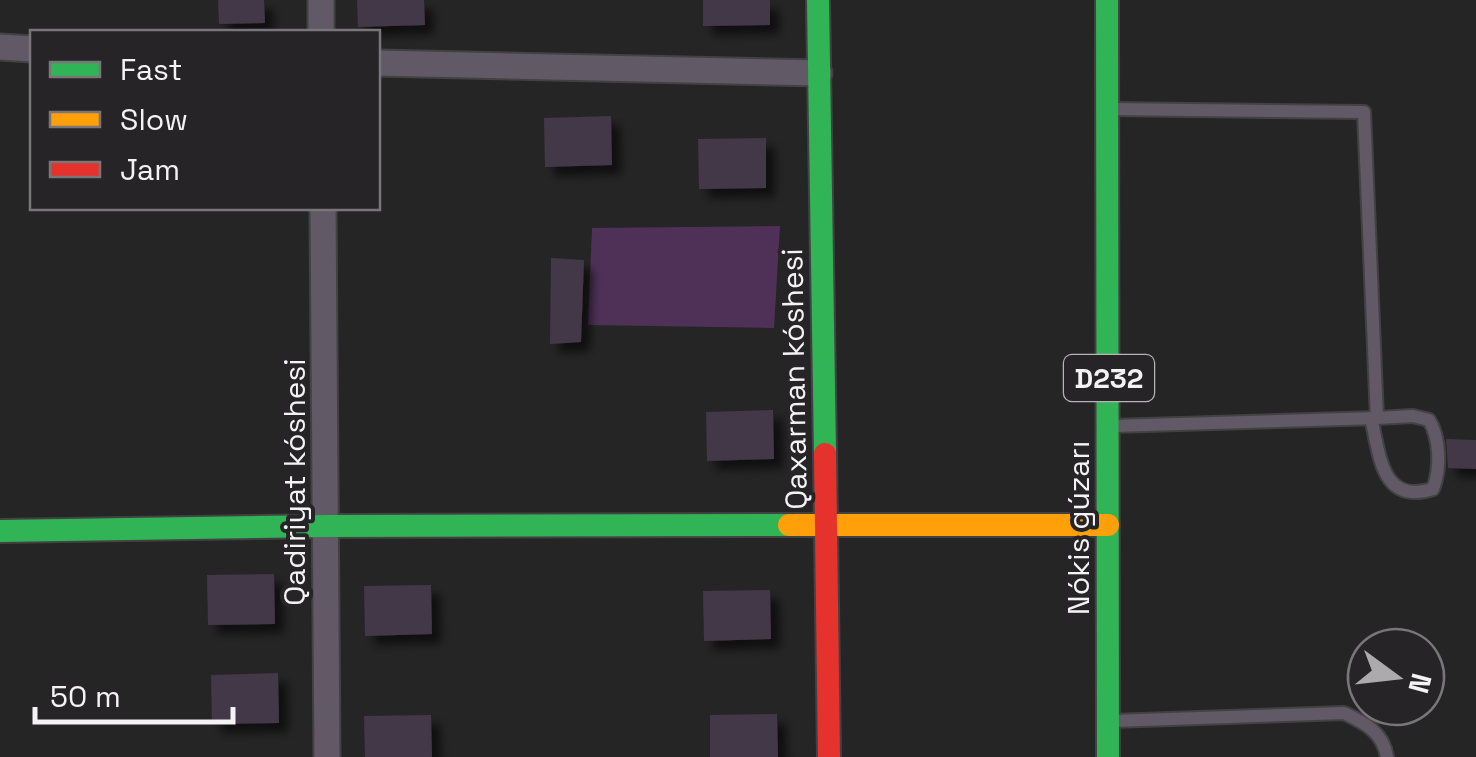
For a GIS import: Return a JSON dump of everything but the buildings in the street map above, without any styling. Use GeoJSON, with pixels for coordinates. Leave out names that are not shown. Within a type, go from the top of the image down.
{"type":"FeatureCollection","features":[{"type":"Feature","properties":{"kind":"street"},"geometry":{"type":"LineString","coordinates":[[321,0],[321,30]]}},
{"type":"Feature","properties":{"kind":"street","name":"Qaxarman kóshesi"},"geometry":{"type":"LineString","coordinates":[[818,0],[830,757]]}},
{"type":"Feature","properties":{"kind":"street","name":"Nókis gúzarı"},"geometry":{"type":"LineString","coordinates":[[1107,0],[1108,757]]}},
{"type":"Feature","properties":{"kind":"street"},"geometry":{"type":"LineString","coordinates":[[0,47],[30,48]]}},
{"type":"Feature","properties":{"kind":"street"},"geometry":{"type":"LineString","coordinates":[[380,62],[819,73]]}},
{"type":"Feature","properties":{"kind":"street","name":"Qadiriyat kóshesi"},"geometry":{"type":"LineString","coordinates":[[324,210],[327,757]]}},
{"type":"Feature","properties":{"kind":"street"},"geometry":{"type":"LineString","coordinates":[[0,532],[328,526],[1108,525]]}},
{"type":"Feature","properties":{"kind":"lane"},"geometry":{"type":"LineString","coordinates":[[1108,108],[1364,112],[1374,418],[1384,472],[1393,486],[1409,492],[1434,489],[1437,478],[1436,433],[1429,420],[1413,416],[1374,418],[1108,426]]}},
{"type":"Feature","properties":{"kind":"lane"},"geometry":{"type":"LineString","coordinates":[[1108,722],[1344,713],[1372,727],[1386,748],[1386,757]]}},
{"type":"Feature","properties":{"kind":"shaded area"},"geometry":{"type":"Polygon","coordinates":[[[780,226],[774,328],[588,325],[592,228],[780,226]]]}},
{"type":"Feature","properties":{"kind":"traffic: fast"},"geometry":{"type":"LineString","coordinates":[[818,0],[825,454]]}},
{"type":"Feature","properties":{"kind":"traffic: fast"},"geometry":{"type":"LineString","coordinates":[[1107,0],[1108,757]]}},
{"type":"Feature","properties":{"kind":"traffic: fast"},"geometry":{"type":"LineString","coordinates":[[0,531],[789,525]]}},
{"type":"Feature","properties":{"kind":"traffic: slow"},"geometry":{"type":"LineString","coordinates":[[789,525],[1108,525]]}},
{"type":"Feature","properties":{"kind":"traffic: jam"},"geometry":{"type":"LineString","coordinates":[[825,454],[829,757]]}}]}
